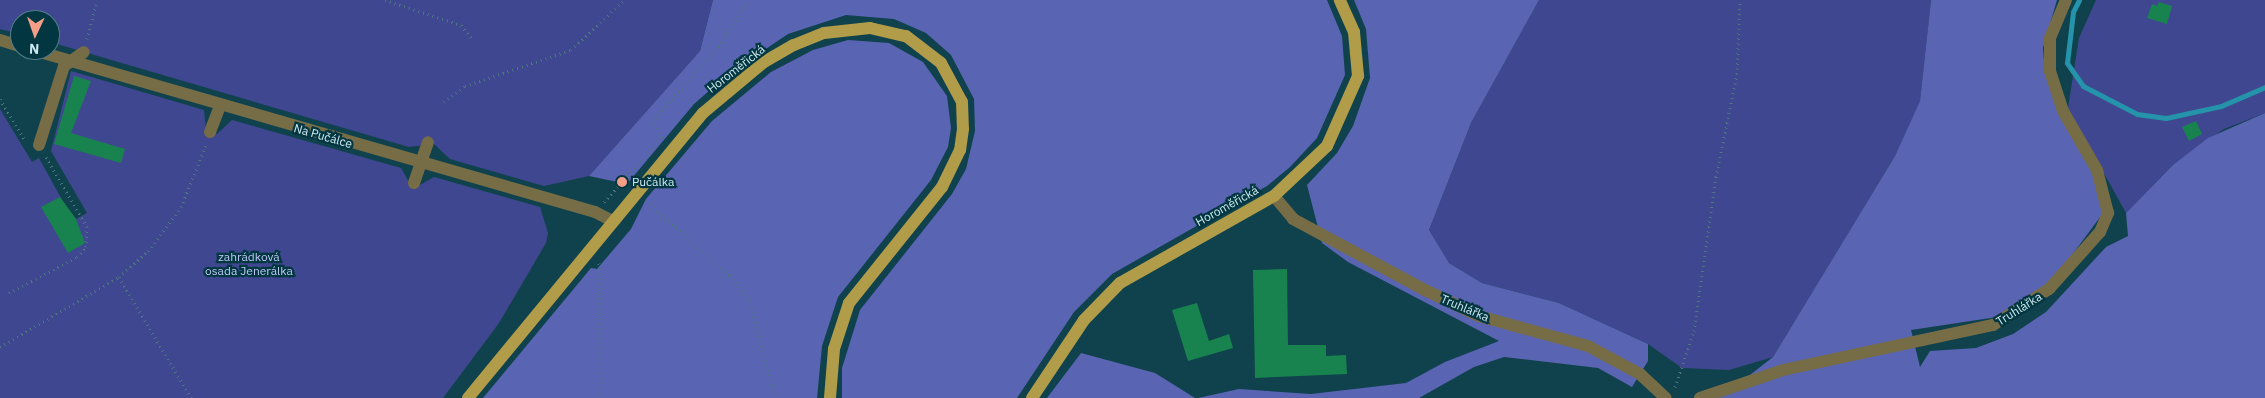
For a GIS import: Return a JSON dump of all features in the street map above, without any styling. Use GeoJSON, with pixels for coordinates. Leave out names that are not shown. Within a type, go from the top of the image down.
{"type":"FeatureCollection","features":[{"type":"Feature","properties":{"kind":"main road","name":"Horoměřická"},"geometry":{"type":"LineString","coordinates":[[1032,398],[1084,320],[1120,283],[1274,196],[1327,146],[1351,101],[1358,76],[1358,53],[1340,0]]}},
{"type":"Feature","properties":{"kind":"main road","name":"Horoměřická"},"geometry":{"type":"LineString","coordinates":[[468,398],[636,192],[728,90],[764,62],[808,38],[847,28],[891,31],[919,44],[941,63],[962,102],[960,150],[942,187],[849,303],[832,357],[830,398]]}},
{"type":"Feature","properties":{"kind":"street","name":"Truhlářka"},"geometry":{"type":"LineString","coordinates":[[1700,398],[1783,370],[1993,325],[2050,289],[2100,232],[2108,213],[2097,170],[2063,112],[2050,71],[2050,38],[2066,0]]}},
{"type":"Feature","properties":{"kind":"street"},"geometry":{"type":"LineString","coordinates":[[39,145],[68,61],[84,52]]}},
{"type":"Feature","properties":{"kind":"street","name":"Na Pučálce"},"geometry":{"type":"LineString","coordinates":[[60,58],[421,164],[595,212],[613,221]]}},
{"type":"Feature","properties":{"kind":"street"},"geometry":{"type":"LineString","coordinates":[[210,132],[220,106]]}},
{"type":"Feature","properties":{"kind":"street"},"geometry":{"type":"LineString","coordinates":[[414,183],[428,142]]}},
{"type":"Feature","properties":{"kind":"street","name":"Truhlářka"},"geometry":{"type":"LineString","coordinates":[[1274,196],[1293,218],[1409,282],[1479,316],[1588,346],[1640,374],[1670,395]]}},
{"type":"Feature","properties":{"kind":"path"},"geometry":{"type":"LineString","coordinates":[[84,52],[97,0]]}},
{"type":"Feature","properties":{"kind":"path"},"geometry":{"type":"LineString","coordinates":[[386,0],[461,25],[472,39]]}},
{"type":"Feature","properties":{"kind":"path"},"geometry":{"type":"LineString","coordinates":[[444,102],[465,86],[571,50],[624,0]]}},
{"type":"Feature","properties":{"kind":"path"},"geometry":{"type":"LineString","coordinates":[[595,212],[662,137],[652,122],[722,42],[748,0]]}},
{"type":"Feature","properties":{"kind":"path"},"geometry":{"type":"LineString","coordinates":[[1670,395],[1694,331],[1716,177],[1737,74],[1740,0]]}},
{"type":"Feature","properties":{"kind":"path"},"geometry":{"type":"LineString","coordinates":[[0,99],[27,144],[39,145],[84,221],[88,240],[77,256],[10,293]]}},
{"type":"Feature","properties":{"kind":"path"},"geometry":{"type":"LineString","coordinates":[[0,347],[119,277],[173,221],[191,188],[210,132]]}},
{"type":"Feature","properties":{"kind":"path"},"geometry":{"type":"LineString","coordinates":[[636,192],[729,275],[750,302],[775,398]]}},
{"type":"Feature","properties":{"kind":"path"},"geometry":{"type":"LineString","coordinates":[[599,263],[600,398]]}},
{"type":"Feature","properties":{"kind":"path"},"geometry":{"type":"LineString","coordinates":[[119,277],[191,398]]}},
{"type":"Feature","properties":{"kind":"green space"},"geometry":{"type":"Polygon","coordinates":[[[0,0],[713,0],[700,51],[589,176],[544,186],[450,159],[434,144],[409,147],[60,45],[60,10],[10,10],[10,32],[0,29],[0,0]]]}},
{"type":"Feature","properties":{"kind":"green space"},"geometry":{"type":"Polygon","coordinates":[[[1539,0],[1931,0],[1920,102],[1895,156],[1773,357],[1729,370],[1682,368],[1648,344],[1559,303],[1482,283],[1449,263],[1429,230],[1471,123],[1539,0]]]}},
{"type":"Feature","properties":{"kind":"green space"},"geometry":{"type":"Polygon","coordinates":[[[2096,0],[2265,0],[2265,113],[2224,129],[2173,165],[2126,213],[2068,108],[2079,38],[2096,0]]]}},
{"type":"Feature","properties":{"kind":"green space","name":"zahrádková osada Jenerálka"},"geometry":{"type":"Polygon","coordinates":[[[71,71],[204,110],[206,130],[217,134],[232,120],[401,168],[409,182],[420,185],[434,177],[540,207],[548,233],[546,243],[499,323],[443,398],[0,398],[0,109],[32,162],[39,158],[66,207],[76,219],[87,213],[51,151],[71,71]]]}},
{"type":"Feature","properties":{"kind":"shaded area"},"geometry":{"type":"Polygon","coordinates":[[[713,0],[1327,0],[1342,36],[1345,75],[1317,138],[1290,167],[1267,186],[1112,274],[1074,312],[1017,398],[842,398],[842,368],[860,310],[952,194],[966,169],[975,131],[974,99],[951,55],[926,33],[894,19],[846,15],[788,34],[727,75],[694,104],[627,184],[589,176],[700,51],[713,0]]]}},
{"type":"Feature","properties":{"kind":"shaded area"},"geometry":{"type":"Polygon","coordinates":[[[1354,0],[1539,0],[1471,123],[1429,230],[1449,263],[1482,283],[1559,303],[1648,344],[1648,361],[1632,387],[1598,368],[1504,357],[1474,367],[1419,398],[1198,398],[1239,389],[1311,394],[1406,383],[1445,362],[1499,341],[1348,262],[1322,243],[1307,185],[1337,153],[1353,126],[1370,78],[1366,29],[1354,0]]]}},
{"type":"Feature","properties":{"kind":"shaded area"},"geometry":{"type":"Polygon","coordinates":[[[1931,0],[2057,0],[2043,48],[2045,73],[2109,205],[2052,282],[1997,317],[1911,330],[1920,367],[1930,351],[1976,348],[2013,334],[2046,312],[2106,247],[2128,236],[2126,213],[2173,165],[2208,138],[2265,113],[2265,398],[1701,398],[1746,378],[1773,357],[1895,156],[1920,101],[1931,0]]]}},
{"type":"Feature","properties":{"kind":"shaded area"},"geometry":{"type":"Polygon","coordinates":[[[848,40],[889,43],[923,62],[947,96],[951,128],[948,147],[931,180],[838,297],[822,346],[817,398],[483,398],[591,268],[597,269],[631,229],[646,199],[712,121],[771,72],[813,50],[848,40]]]}},
{"type":"Feature","properties":{"kind":"shaded area"},"geometry":{"type":"Polygon","coordinates":[[[1081,353],[1155,373],[1195,398],[1047,398],[1081,353]]]}},
{"type":"Feature","properties":{"kind":"building"},"geometry":{"type":"Polygon","coordinates":[[[2159,2],[2172,6],[2167,24],[2147,18],[2152,4],[2157,6],[2159,2]]]}},
{"type":"Feature","properties":{"kind":"building"},"geometry":{"type":"Polygon","coordinates":[[[74,76],[91,81],[71,133],[125,149],[121,163],[54,144],[74,76]]]}},
{"type":"Feature","properties":{"kind":"building"},"geometry":{"type":"Polygon","coordinates":[[[2196,121],[2202,134],[2189,141],[2182,127],[2196,121]]]}},
{"type":"Feature","properties":{"kind":"building"},"geometry":{"type":"Polygon","coordinates":[[[60,197],[76,219],[85,243],[68,253],[41,207],[60,197]]]}},
{"type":"Feature","properties":{"kind":"building"},"geometry":{"type":"Polygon","coordinates":[[[1287,269],[1288,345],[1326,345],[1326,356],[1346,355],[1347,374],[1255,378],[1253,270],[1287,269]]]}},
{"type":"Feature","properties":{"kind":"building"},"geometry":{"type":"Polygon","coordinates":[[[1197,303],[1209,341],[1229,334],[1233,348],[1188,361],[1172,310],[1197,303]]]}},
{"type":"Feature","properties":{"kind":"waterway"},"geometry":{"type":"LineString","coordinates":[[2079,0],[2073,12],[2067,63],[2083,86],[2137,114],[2166,118],[2221,106],[2265,87]]}},
{"type":"Feature","properties":{"kind":"place","name":"Pučálka"},"geometry":{"type":"Point","coordinates":[622,182]}}]}
